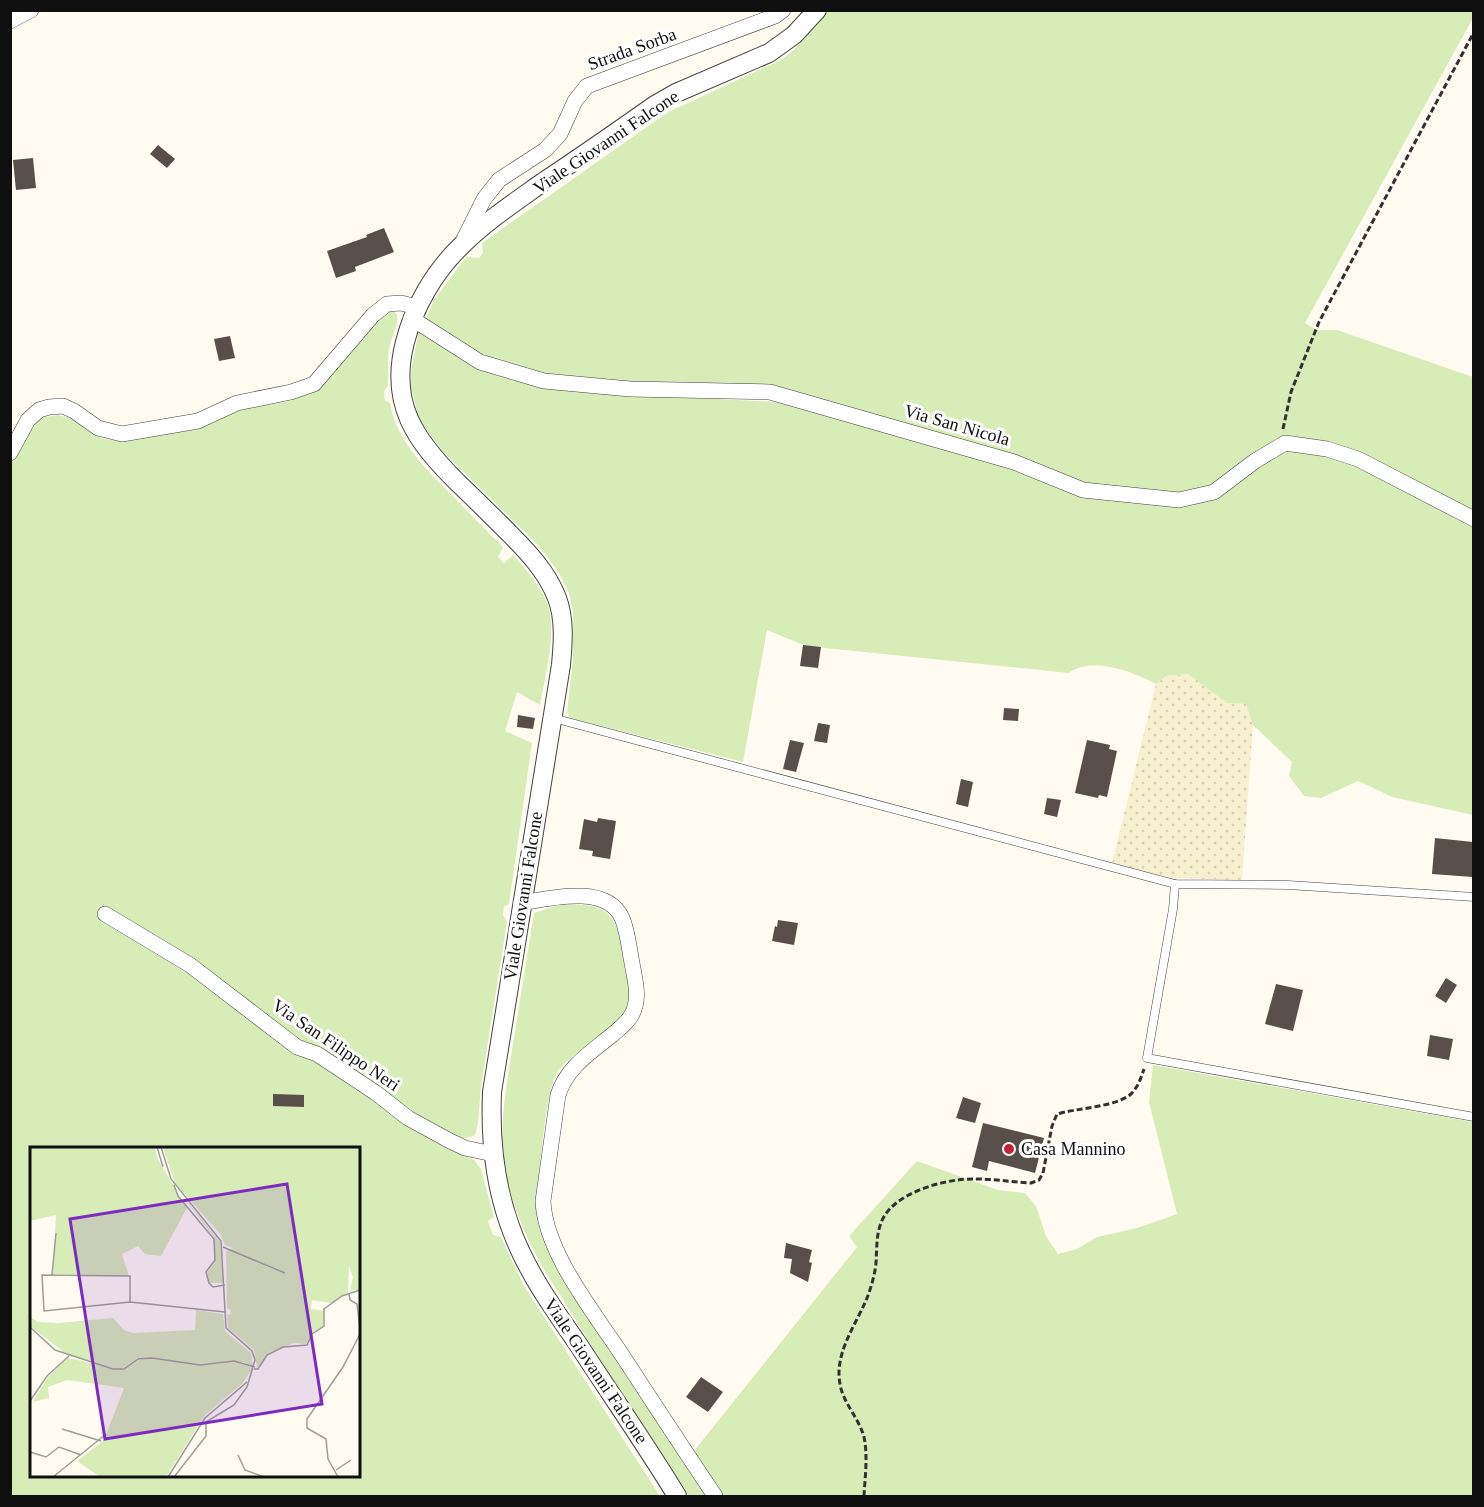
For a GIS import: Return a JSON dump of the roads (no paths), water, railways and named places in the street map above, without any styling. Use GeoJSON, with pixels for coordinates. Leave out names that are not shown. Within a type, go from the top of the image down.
{"type":"FeatureCollection","features":[{"type":"Feature","properties":{"kind":"street"},"geometry":{"type":"LineString","coordinates":[[10,21],[30,10]]}},
{"type":"Feature","properties":{"kind":"street","name":"Strada Sorba"},"geometry":{"type":"LineString","coordinates":[[460,246],[484,199],[500,180],[545,150],[560,134],[575,101],[587,86],[775,16],[783,10]]}},
{"type":"Feature","properties":{"kind":"street","name":"Viale Giovanni Falcone"},"geometry":{"type":"LineString","coordinates":[[677,1497],[654,1458],[534,1277],[510,1227],[495,1173],[491,1116],[492,1092],[563,644],[561,613],[557,598],[542,568],[526,549],[437,462],[413,430],[402,400],[400,385],[403,348],[414,312],[443,267],[460,246],[503,210],[655,105],[676,93],[769,53],[794,35],[817,10]]}},
{"type":"Feature","properties":{"kind":"street"},"geometry":{"type":"LineString","coordinates":[[10,453],[28,420],[39,410],[49,407],[63,406],[98,428],[122,434],[198,421],[237,403],[291,392],[314,384],[373,315],[387,304],[401,303],[414,312]]}},
{"type":"Feature","properties":{"kind":"street","name":"Via San Nicola"},"geometry":{"type":"LineString","coordinates":[[414,312],[480,363],[544,381],[630,389],[770,392],[1014,462],[1083,490],[1179,500],[1214,492],[1255,461],[1285,443],[1327,449],[1358,459],[1473,519]]}},
{"type":"Feature","properties":{"kind":"street"},"geometry":{"type":"LineString","coordinates":[[522,903],[562,896],[592,897],[603,900],[614,907],[621,916],[627,933],[638,996],[635,1008],[625,1024],[573,1067],[562,1081],[545,1189],[544,1217],[552,1241],[580,1292],[715,1497]]}},
{"type":"Feature","properties":{"kind":"street","name":"Via San Filippo Neri"},"geometry":{"type":"LineString","coordinates":[[105,914],[190,965],[297,1047],[317,1054],[376,1093],[408,1118],[465,1148],[493,1154]]}},
{"type":"Feature","properties":{"kind":"lane"},"geometry":{"type":"LineString","coordinates":[[552,717],[1175,884],[1288,885],[1473,897]]}},
{"type":"Feature","properties":{"kind":"lane"},"geometry":{"type":"LineString","coordinates":[[1175,884],[1173,909],[1147,1058],[1473,1117]]}},
{"type":"Feature","properties":{"kind":"place","name":"Casa Mannino"},"geometry":{"type":"Point","coordinates":[1009,1149]}}]}
